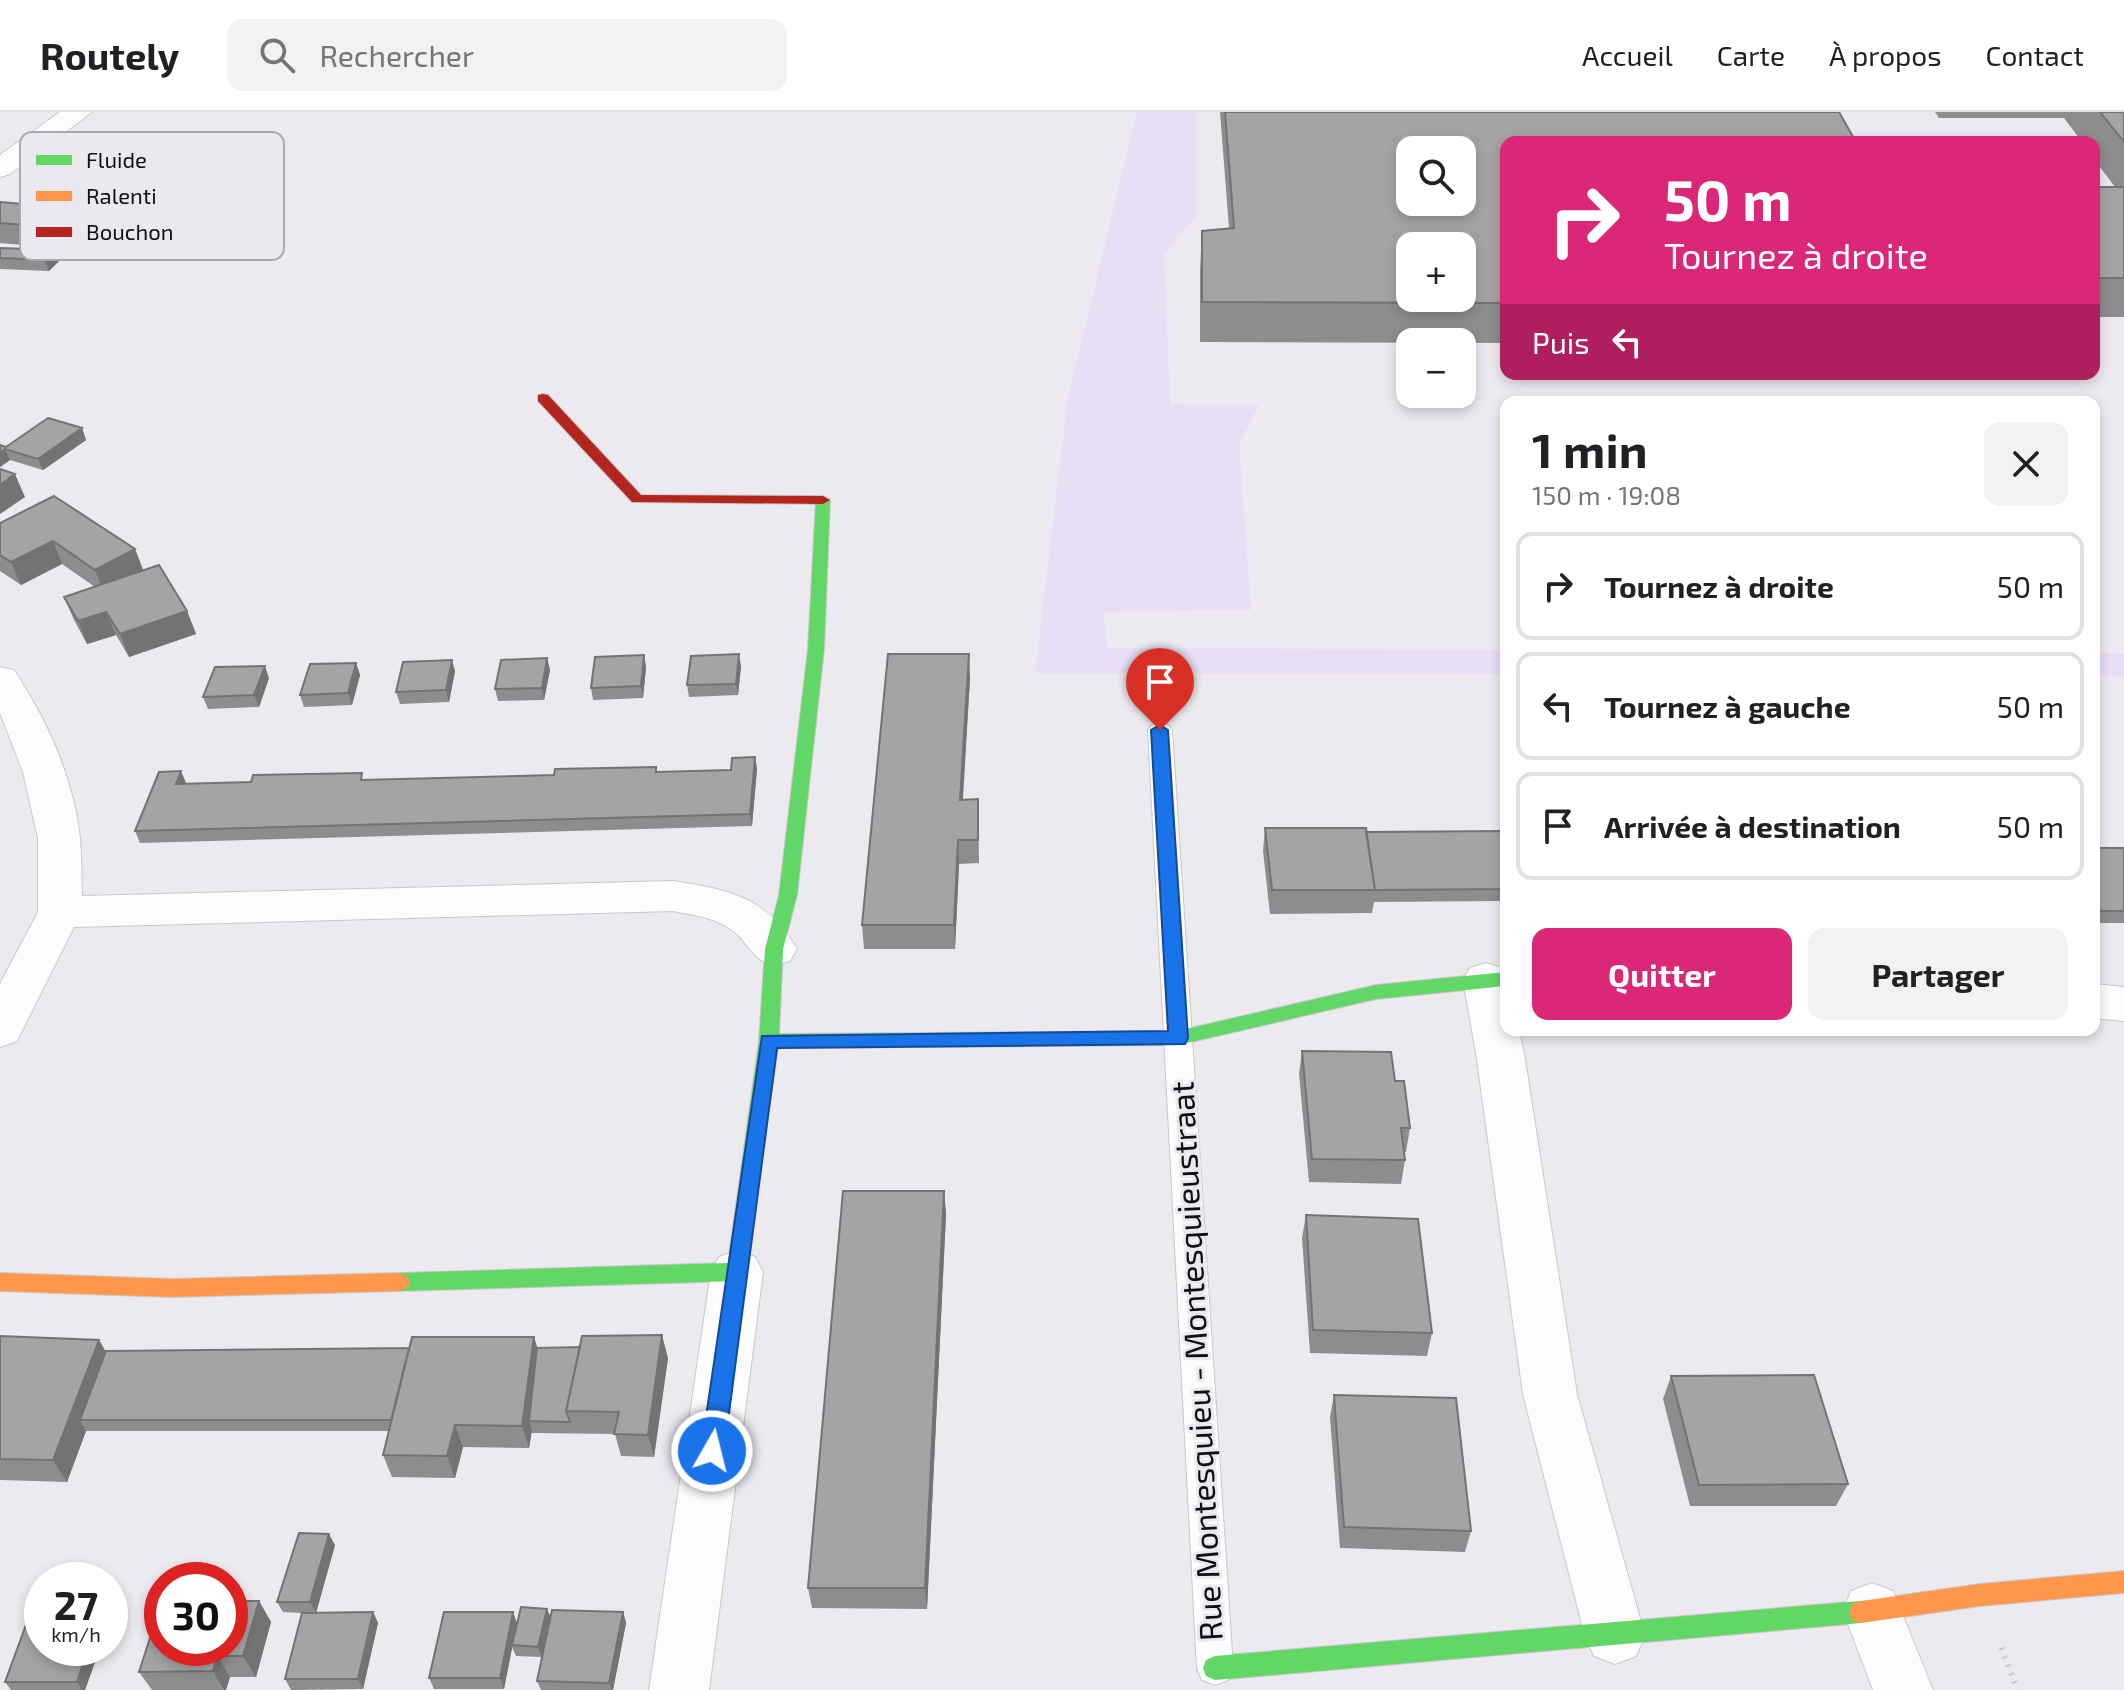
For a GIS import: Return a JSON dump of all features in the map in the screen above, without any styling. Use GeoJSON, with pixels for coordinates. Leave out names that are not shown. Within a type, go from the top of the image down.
{"type":"FeatureCollection","features":[{"type":"Feature","properties":{"kind":"street"},"geometry":{"type":"LineString","coordinates":[[50,132],[78,112]]}},
{"type":"Feature","properties":{"kind":"street"},"geometry":{"type":"LineString","coordinates":[[0,168],[20,154]]}},
{"type":"Feature","properties":{"kind":"street"},"geometry":{"type":"LineString","coordinates":[[543,398],[637,499],[824,500],[816,649],[788,895],[774,949],[769,1041],[679,1690]]}},
{"type":"Feature","properties":{"kind":"street"},"geometry":{"type":"LineString","coordinates":[[0,679],[23,718],[44,772],[59,838],[60,912],[4,1016]]}},
{"type":"Feature","properties":{"kind":"street"},"geometry":{"type":"LineString","coordinates":[[60,912],[673,896],[728,906],[762,928],[774,949]]}},
{"type":"Feature","properties":{"kind":"street"},"geometry":{"type":"LineString","coordinates":[[769,1041],[1178,1038],[1376,992],[1496,979],[1500,1053],[1550,1394],[1615,1636]]}},
{"type":"Feature","properties":{"kind":"street"},"geometry":{"type":"LineString","coordinates":[[2100,1002],[2124,1004]]}},
{"type":"Feature","properties":{"kind":"street"},"geometry":{"type":"LineString","coordinates":[[0,1282],[173,1288],[737,1272]]}},
{"type":"Feature","properties":{"kind":"street","name":"Rue Montesquieu - Montesquieustraat"},"geometry":{"type":"LineString","coordinates":[[1215,1668],[1615,1636],[2124,1582]]}},
{"type":"Feature","properties":{"kind":"street"},"geometry":{"type":"LineString","coordinates":[[1872,1611],[1903,1690]]}},
{"type":"Feature","properties":{"kind":"lane","name":"Rue Montesquieu - Montesquieustraat"},"geometry":{"type":"LineString","coordinates":[[1160,730],[1215,1668]]}},
{"type":"Feature","properties":{"kind":"shaded area"},"geometry":{"type":"Polygon","coordinates":[[[1137,112],[1196,112],[1196,216],[1164,255],[1170,404],[1259,405],[1239,444],[1251,610],[1104,612],[1107,648],[1500,650],[1500,674],[1035,673],[1068,397],[1137,112]]]}},
{"type":"Feature","properties":{"kind":"shaded area"},"geometry":{"type":"Polygon","coordinates":[[[2100,653],[2124,653],[2124,676],[2100,676],[2100,653]]]}},
{"type":"Feature","properties":{"kind":"building"},"geometry":{"type":"Polygon","coordinates":[[[1225,112],[1839,112],[1853,136],[1500,136],[1500,303],[1476,303],[1476,232],[1396,232],[1396,303],[1202,302],[1202,231],[1234,228],[1225,112]]]}},
{"type":"Feature","properties":{"kind":"building"},"geometry":{"type":"Polygon","coordinates":[[[2100,112],[2124,112],[2124,142],[2100,112]]]}},
{"type":"Feature","properties":{"kind":"building"},"geometry":{"type":"Polygon","coordinates":[[[2100,187],[2124,187],[2124,278],[2100,278],[2100,187]]]}},
{"type":"Feature","properties":{"kind":"building"},"geometry":{"type":"Polygon","coordinates":[[[0,202],[20,204],[20,225],[0,223],[0,202]]]}},
{"type":"Feature","properties":{"kind":"building"},"geometry":{"type":"Polygon","coordinates":[[[0,248],[20,249],[20,259],[0,258],[0,248]]]}},
{"type":"Feature","properties":{"kind":"building"},"geometry":{"type":"Polygon","coordinates":[[[48,418],[82,428],[38,459],[5,449],[0,453],[0,445],[6,447],[48,418]]]}},
{"type":"Feature","properties":{"kind":"building"},"geometry":{"type":"Polygon","coordinates":[[[0,469],[15,474],[0,485],[0,469]]]}},
{"type":"Feature","properties":{"kind":"building"},"geometry":{"type":"Polygon","coordinates":[[[54,496],[135,549],[95,570],[53,541],[11,562],[0,555],[0,523],[54,496]]]}},
{"type":"Feature","properties":{"kind":"building"},"geometry":{"type":"Polygon","coordinates":[[[159,565],[187,611],[120,634],[106,612],[78,621],[64,597],[159,565]]]}},
{"type":"Feature","properties":{"kind":"building"},"geometry":{"type":"Polygon","coordinates":[[[739,654],[736,684],[687,685],[691,656],[739,654]]]}},
{"type":"Feature","properties":{"kind":"building"},"geometry":{"type":"Polygon","coordinates":[[[888,654],[969,654],[960,800],[978,799],[978,840],[958,840],[954,925],[862,925],[888,654]]]}},
{"type":"Feature","properties":{"kind":"building"},"geometry":{"type":"Polygon","coordinates":[[[644,655],[641,686],[591,688],[595,657],[644,655]]]}},
{"type":"Feature","properties":{"kind":"building"},"geometry":{"type":"Polygon","coordinates":[[[547,658],[542,688],[495,689],[501,660],[547,658]]]}},
{"type":"Feature","properties":{"kind":"building"},"geometry":{"type":"Polygon","coordinates":[[[452,660],[446,690],[396,692],[403,662],[452,660]]]}},
{"type":"Feature","properties":{"kind":"building"},"geometry":{"type":"Polygon","coordinates":[[[356,663],[348,693],[300,695],[310,664],[356,663]]]}},
{"type":"Feature","properties":{"kind":"building"},"geometry":{"type":"Polygon","coordinates":[[[265,666],[254,695],[203,697],[215,667],[265,666]]]}},
{"type":"Feature","properties":{"kind":"building"},"geometry":{"type":"Polygon","coordinates":[[[755,757],[750,814],[135,831],[159,772],[181,771],[176,784],[251,782],[253,775],[362,773],[361,780],[554,775],[555,769],[656,767],[656,772],[731,770],[732,758],[755,757]]]}},
{"type":"Feature","properties":{"kind":"building"},"geometry":{"type":"Polygon","coordinates":[[[1265,828],[1366,828],[1375,890],[1272,890],[1265,828]]]}},
{"type":"Feature","properties":{"kind":"building"},"geometry":{"type":"Polygon","coordinates":[[[1500,831],[1500,889],[1375,890],[1366,832],[1500,831]]]}},
{"type":"Feature","properties":{"kind":"building"},"geometry":{"type":"Polygon","coordinates":[[[2100,848],[2124,848],[2124,911],[2100,911],[2100,848]]]}},
{"type":"Feature","properties":{"kind":"building"},"geometry":{"type":"Polygon","coordinates":[[[1302,1051],[1391,1052],[1395,1081],[1404,1081],[1410,1128],[1401,1128],[1405,1160],[1312,1159],[1302,1051]]]}},
{"type":"Feature","properties":{"kind":"building"},"geometry":{"type":"Polygon","coordinates":[[[843,1191],[944,1191],[925,1588],[808,1588],[843,1191]]]}},
{"type":"Feature","properties":{"kind":"building"},"geometry":{"type":"Polygon","coordinates":[[[1306,1215],[1418,1219],[1432,1333],[1313,1330],[1306,1215]]]}},
{"type":"Feature","properties":{"kind":"building"},"geometry":{"type":"Polygon","coordinates":[[[662,1335],[648,1435],[614,1434],[619,1412],[566,1411],[582,1336],[662,1335]]]}},
{"type":"Feature","properties":{"kind":"building"},"geometry":{"type":"Polygon","coordinates":[[[0,1336],[99,1340],[53,1460],[0,1459],[0,1336]]]}},
{"type":"Feature","properties":{"kind":"building"},"geometry":{"type":"Polygon","coordinates":[[[412,1337],[534,1337],[522,1426],[455,1425],[447,1456],[383,1455],[412,1337]]]}},
{"type":"Feature","properties":{"kind":"building"},"geometry":{"type":"Polygon","coordinates":[[[580,1347],[566,1411],[570,1422],[529,1421],[537,1348],[580,1347]]]}},
{"type":"Feature","properties":{"kind":"building"},"geometry":{"type":"Polygon","coordinates":[[[409,1348],[391,1420],[80,1420],[106,1351],[409,1348]]]}},
{"type":"Feature","properties":{"kind":"building"},"geometry":{"type":"Polygon","coordinates":[[[1814,1375],[1848,1484],[1699,1485],[1671,1376],[1814,1375]]]}},
{"type":"Feature","properties":{"kind":"building"},"geometry":{"type":"Polygon","coordinates":[[[1334,1395],[1456,1398],[1471,1531],[1344,1527],[1334,1395]]]}},
{"type":"Feature","properties":{"kind":"building"},"geometry":{"type":"Polygon","coordinates":[[[299,1533],[329,1534],[310,1602],[277,1602],[299,1533]]]}},
{"type":"Feature","properties":{"kind":"building"},"geometry":{"type":"Polygon","coordinates":[[[248,1601],[259,1601],[248,1639],[248,1601]]]}},
{"type":"Feature","properties":{"kind":"building"},"geometry":{"type":"Polygon","coordinates":[[[521,1607],[547,1609],[538,1647],[512,1645],[521,1607]]]}},
{"type":"Feature","properties":{"kind":"building"},"geometry":{"type":"Polygon","coordinates":[[[552,1610],[623,1612],[609,1683],[537,1681],[552,1610]]]}},
{"type":"Feature","properties":{"kind":"building"},"geometry":{"type":"Polygon","coordinates":[[[373,1612],[358,1679],[285,1679],[302,1613],[373,1612]]]}},
{"type":"Feature","properties":{"kind":"building"},"geometry":{"type":"Polygon","coordinates":[[[444,1612],[513,1612],[500,1678],[429,1678],[444,1612]]]}},
{"type":"Feature","properties":{"kind":"building"},"geometry":{"type":"Polygon","coordinates":[[[24,1630],[24,1666],[82,1666],[77,1682],[5,1682],[24,1630]]]}},
{"type":"Feature","properties":{"kind":"building"},"geometry":{"type":"Polygon","coordinates":[[[144,1657],[144,1666],[214,1666],[213,1671],[139,1672],[144,1657]]]}},
{"type":"Feature","properties":{"kind":"traffic: fast"},"geometry":{"type":"LineString","coordinates":[[399,1282],[737,1272],[769,1041],[774,949],[788,895],[816,649],[823,500]]}},
{"type":"Feature","properties":{"kind":"traffic: fast"},"geometry":{"type":"LineString","coordinates":[[769,1041],[1178,1038],[1376,992],[1500,980]]}},
{"type":"Feature","properties":{"kind":"traffic: fast"},"geometry":{"type":"LineString","coordinates":[[1215,1668],[1861,1612]]}},
{"type":"Feature","properties":{"kind":"traffic: slow"},"geometry":{"type":"LineString","coordinates":[[0,1282],[173,1288],[399,1282]]}},
{"type":"Feature","properties":{"kind":"traffic: slow"},"geometry":{"type":"LineString","coordinates":[[1861,1612],[1980,1595],[2124,1582]]}},
{"type":"Feature","properties":{"kind":"traffic: jam"},"geometry":{"type":"LineString","coordinates":[[543,398],[637,499],[823,500]]}},
{"type":"Feature","properties":{"kind":"route"},"geometry":{"type":"LineString","coordinates":[[712,1451],[769,1041],[1178,1038],[1160,730]]}}]}
